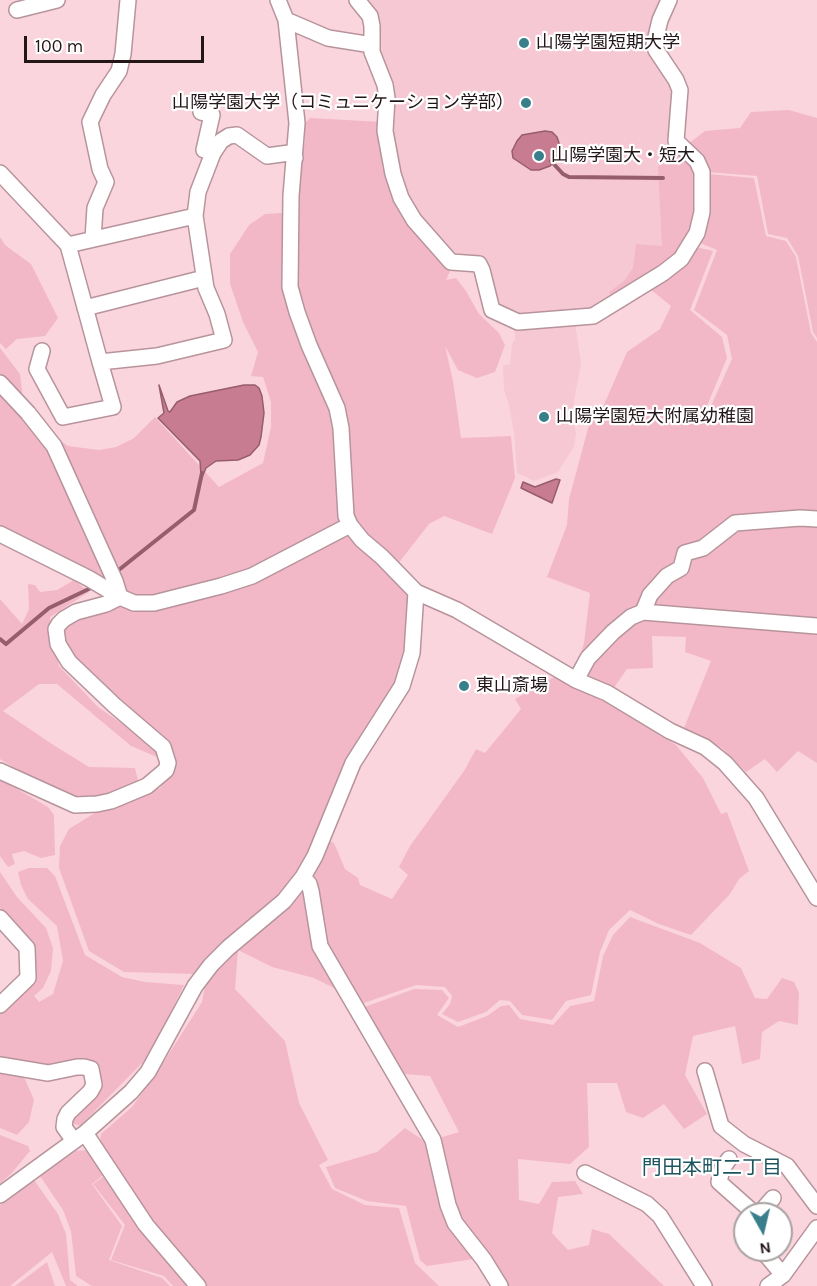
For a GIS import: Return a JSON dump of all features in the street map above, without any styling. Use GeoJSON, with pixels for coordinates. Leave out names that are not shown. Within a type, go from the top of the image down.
{"type":"FeatureCollection","features":[{"type":"Feature","properties":{"kind":"street"},"geometry":{"type":"LineString","coordinates":[[17,10],[57,0]]}},
{"type":"Feature","properties":{"kind":"street"},"geometry":{"type":"LineString","coordinates":[[278,0],[286,20],[297,123],[291,196],[290,287],[309,345],[337,408],[341,428],[346,516],[350,525],[362,540],[416,592],[456,610],[576,680],[607,693],[669,731],[705,747],[725,763],[756,798],[817,898]]}},
{"type":"Feature","properties":{"kind":"street"},"geometry":{"type":"LineString","coordinates":[[357,0],[370,16],[372,52],[385,85],[387,98],[385,132],[393,174],[401,198],[414,220],[451,262],[479,264],[492,310],[518,322],[593,316],[663,273],[681,259],[700,227],[704,190],[702,172],[697,161],[676,141],[680,90],[654,45],[660,20],[669,0]]}},
{"type":"Feature","properties":{"kind":"street"},"geometry":{"type":"LineString","coordinates":[[93,239],[95,208],[106,182],[100,169],[99,155],[90,122],[103,95],[119,71],[123,54],[126,3]]}},
{"type":"Feature","properties":{"kind":"street"},"geometry":{"type":"LineString","coordinates":[[286,20],[328,38],[372,45]]}},
{"type":"Feature","properties":{"kind":"street"},"geometry":{"type":"LineString","coordinates":[[201,112],[212,115],[204,150],[213,153]]}},
{"type":"Feature","properties":{"kind":"street"},"geometry":{"type":"LineString","coordinates":[[100,362],[157,356],[224,340],[204,279],[195,216],[198,192],[213,153],[221,141],[229,136],[237,135],[267,156],[288,153],[295,158]]}},
{"type":"Feature","properties":{"kind":"street"},"geometry":{"type":"LineString","coordinates":[[0,173],[68,245],[113,406],[63,417],[37,369],[42,351]]}},
{"type":"Feature","properties":{"kind":"street"},"geometry":{"type":"LineString","coordinates":[[68,245],[195,216]]}},
{"type":"Feature","properties":{"kind":"street"},"geometry":{"type":"LineString","coordinates":[[85,308],[204,279]]}},
{"type":"Feature","properties":{"kind":"street"},"geometry":{"type":"LineString","coordinates":[[0,382],[54,446],[115,581],[120,597]]}},
{"type":"Feature","properties":{"kind":"street"},"geometry":{"type":"LineString","coordinates":[[643,612],[650,595],[667,576],[681,568],[685,553],[703,548],[735,523],[800,518],[817,519]]}},
{"type":"Feature","properties":{"kind":"street"},"geometry":{"type":"LineString","coordinates":[[0,534],[88,578],[120,597],[135,603],[153,603],[221,586],[262,571],[350,525]]}},
{"type":"Feature","properties":{"kind":"street"},"geometry":{"type":"LineString","coordinates":[[0,1195],[80,1137],[130,1092],[148,1072],[195,986],[211,965],[284,901],[303,877],[315,856],[353,763],[402,686],[412,653],[416,592]]}},
{"type":"Feature","properties":{"kind":"street"},"geometry":{"type":"LineString","coordinates":[[0,771],[75,805],[111,801],[147,786],[166,771],[168,764],[164,747],[114,705],[69,662],[58,644],[56,629],[64,619],[76,612],[106,604],[120,597]]}},
{"type":"Feature","properties":{"kind":"street"},"geometry":{"type":"LineString","coordinates":[[576,680],[588,658],[613,632],[631,617],[643,612],[817,626]]}},
{"type":"Feature","properties":{"kind":"street"},"geometry":{"type":"LineString","coordinates":[[303,877],[311,891],[320,946],[433,1140],[448,1205],[455,1223],[484,1260],[500,1286]]}},
{"type":"Feature","properties":{"kind":"street"},"geometry":{"type":"LineString","coordinates":[[0,918],[27,948],[28,978],[0,1005]]}},
{"type":"Feature","properties":{"kind":"street"},"geometry":{"type":"LineString","coordinates":[[0,1065],[48,1073],[77,1067],[91,1069],[94,1085],[90,1092],[68,1113],[64,1119],[64,1127],[80,1137],[146,1226],[198,1286]]}},
{"type":"Feature","properties":{"kind":"street"},"geometry":{"type":"LineString","coordinates":[[705,1071],[722,1126],[744,1144],[788,1166],[817,1206]]}},
{"type":"Feature","properties":{"kind":"street"},"geometry":{"type":"LineString","coordinates":[[729,1158],[722,1169],[719,1182],[743,1202]]}},
{"type":"Feature","properties":{"kind":"street"},"geometry":{"type":"LineString","coordinates":[[585,1173],[647,1204],[660,1216],[704,1286]]}},
{"type":"Feature","properties":{"kind":"street"},"geometry":{"type":"LineString","coordinates":[[769,1202],[773,1198]]}},
{"type":"Feature","properties":{"kind":"street"},"geometry":{"type":"LineString","coordinates":[[768,1286],[783,1275],[817,1228]]}},
{"type":"Feature","properties":{"kind":"street"},"geometry":{"type":"LineString","coordinates":[[772,1262],[783,1275]]}},
{"type":"Feature","properties":{"kind":"shaded area","name":"山陽学園大・短大"},"geometry":{"type":"Polygon","coordinates":[[[361,0],[664,0],[651,35],[674,86],[670,139],[692,161],[698,187],[678,255],[589,313],[522,318],[496,307],[488,271],[456,257],[412,210],[402,190],[376,51],[382,49],[373,13],[361,0]]]}},
{"type":"Feature","properties":{"kind":"shaded area"},"geometry":{"type":"Polygon","coordinates":[[[789,110],[817,118],[817,338],[813,332],[798,256],[787,238],[768,234],[757,176],[695,173],[696,247],[713,251],[690,310],[722,337],[727,358],[704,413],[603,407],[627,352],[660,329],[671,306],[650,289],[621,310],[609,292],[624,281],[633,268],[636,244],[662,246],[658,167],[705,131],[740,128],[751,112],[789,110]]]}},
{"type":"Feature","properties":{"kind":"shaded area"},"geometry":{"type":"Polygon","coordinates":[[[310,118],[382,122],[378,146],[383,147],[382,168],[406,215],[450,271],[446,280],[456,278],[479,314],[499,333],[505,345],[495,372],[477,378],[458,370],[445,346],[453,381],[461,438],[511,436],[515,478],[492,534],[444,516],[429,524],[390,574],[410,595],[403,669],[375,719],[341,771],[316,835],[334,843],[345,869],[358,878],[360,885],[392,899],[408,875],[399,867],[410,846],[464,771],[476,749],[485,753],[521,709],[515,699],[554,677],[598,698],[676,745],[703,778],[721,814],[727,812],[749,871],[739,879],[730,894],[691,935],[659,924],[630,910],[609,930],[600,952],[591,995],[566,1001],[552,1020],[522,1015],[510,1001],[500,1000],[486,1012],[458,1022],[442,1014],[450,1004],[452,996],[445,987],[416,985],[364,1003],[314,978],[272,967],[238,950],[235,989],[285,1041],[299,1103],[328,1160],[319,1165],[332,1189],[365,1205],[399,1208],[415,1263],[439,1286],[173,1286],[164,1276],[111,1260],[125,1225],[93,1184],[114,1169],[100,1143],[101,1134],[132,1107],[156,1074],[202,1002],[205,985],[196,974],[124,972],[89,951],[59,868],[60,846],[69,829],[98,811],[160,788],[172,770],[167,747],[73,657],[61,640],[63,629],[78,618],[101,610],[105,582],[0,529],[0,348],[20,374],[25,417],[68,446],[99,450],[116,447],[134,438],[155,417],[219,487],[263,463],[271,427],[271,402],[263,377],[251,376],[258,352],[243,322],[230,284],[230,254],[249,225],[265,214],[299,212],[297,180],[305,141],[305,123],[310,118]]]}},
{"type":"Feature","properties":{"kind":"shaded area"},"geometry":{"type":"Polygon","coordinates":[[[552,132],[557,137],[561,149],[559,157],[550,166],[531,170],[513,158],[512,151],[522,135],[552,132]]]}},
{"type":"Feature","properties":{"kind":"shaded area"},"geometry":{"type":"Polygon","coordinates":[[[708,174],[754,178],[766,236],[786,241],[796,257],[811,333],[817,342],[817,763],[798,751],[777,772],[765,759],[746,772],[722,748],[684,728],[711,661],[685,652],[686,637],[652,636],[653,668],[627,669],[613,689],[576,670],[584,643],[590,593],[547,577],[567,525],[569,499],[593,410],[606,413],[706,417],[732,359],[727,335],[694,310],[717,250],[698,242],[708,174]]]}},
{"type":"Feature","properties":{"kind":"shaded area"},"geometry":{"type":"Polygon","coordinates":[[[0,237],[5,245],[31,264],[58,318],[45,336],[17,339],[6,349],[0,343],[0,237]]]}},
{"type":"Feature","properties":{"kind":"shaded area"},"geometry":{"type":"Polygon","coordinates":[[[575,322],[581,364],[574,400],[573,418],[576,434],[574,447],[558,472],[534,481],[517,473],[514,432],[504,390],[503,366],[510,364],[512,344],[515,339],[514,326],[575,322]]]}},
{"type":"Feature","properties":{"kind":"shaded area"},"geometry":{"type":"Polygon","coordinates":[[[159,385],[170,412],[177,402],[190,396],[244,385],[255,385],[262,396],[264,413],[259,445],[250,455],[238,460],[216,461],[201,475],[200,461],[158,418],[164,413],[159,385]]]}},
{"type":"Feature","properties":{"kind":"shaded area"},"geometry":{"type":"Polygon","coordinates":[[[556,479],[560,480],[552,503],[521,488],[523,482],[535,487],[556,479]]]}},
{"type":"Feature","properties":{"kind":"shaded area"},"geometry":{"type":"Polygon","coordinates":[[[74,580],[89,592],[50,617],[50,630],[59,666],[98,707],[156,747],[157,757],[131,746],[57,684],[39,684],[3,711],[89,767],[135,768],[139,785],[98,798],[76,798],[46,787],[0,759],[0,599],[22,624],[29,609],[28,584],[35,585],[40,592],[57,590],[74,580]]]}},
{"type":"Feature","properties":{"kind":"shaded area"},"geometry":{"type":"Polygon","coordinates":[[[0,779],[48,807],[54,815],[55,855],[41,858],[24,851],[12,854],[15,864],[8,867],[0,856],[0,779]]]}},
{"type":"Feature","properties":{"kind":"shaded area"},"geometry":{"type":"Polygon","coordinates":[[[29,868],[47,868],[55,876],[85,955],[122,977],[145,982],[184,985],[150,1055],[80,1126],[72,1123],[73,1117],[102,1083],[97,1069],[63,1064],[40,1066],[0,1059],[0,1013],[34,980],[33,945],[0,908],[0,872],[17,897],[46,928],[53,948],[51,971],[43,988],[34,996],[39,1002],[53,994],[63,961],[57,926],[28,899],[21,885],[18,872],[29,868]]]}},
{"type":"Feature","properties":{"kind":"shaded area"},"geometry":{"type":"Polygon","coordinates":[[[630,917],[700,943],[741,968],[755,998],[767,999],[782,978],[794,982],[799,993],[798,1025],[779,1021],[762,1032],[760,1059],[742,1064],[735,1026],[693,1036],[685,1075],[707,1114],[684,1129],[664,1104],[643,1118],[626,1112],[617,1083],[587,1083],[589,1147],[570,1164],[518,1159],[519,1200],[539,1204],[552,1182],[575,1181],[583,1194],[558,1197],[552,1233],[568,1250],[589,1245],[592,1229],[609,1234],[664,1286],[500,1286],[474,1259],[427,1266],[420,1260],[406,1206],[367,1201],[335,1188],[326,1167],[377,1152],[405,1128],[426,1142],[459,1132],[430,1076],[403,1074],[362,1008],[414,989],[442,990],[449,998],[437,1015],[458,1027],[487,1016],[501,1006],[509,1005],[520,1019],[553,1025],[570,1006],[594,1001],[603,956],[613,935],[630,917]]]}},
{"type":"Feature","properties":{"kind":"shaded area"},"geometry":{"type":"Polygon","coordinates":[[[0,1072],[24,1077],[34,1100],[29,1122],[17,1135],[0,1128],[0,1072]]]}},
{"type":"Feature","properties":{"kind":"shaded area"},"geometry":{"type":"Polygon","coordinates":[[[0,1135],[28,1146],[30,1151],[11,1174],[0,1183],[0,1135]]]}},
{"type":"Feature","properties":{"kind":"shaded area"},"geometry":{"type":"Polygon","coordinates":[[[87,1150],[106,1173],[92,1184],[122,1226],[109,1260],[162,1278],[170,1286],[92,1286],[76,1276],[71,1231],[63,1210],[40,1176],[76,1151],[87,1150]]]}},
{"type":"Feature","properties":{"kind":"shaded area"},"geometry":{"type":"Polygon","coordinates":[[[34,1180],[58,1214],[66,1234],[70,1280],[78,1286],[66,1286],[52,1252],[10,1286],[0,1286],[0,1205],[34,1180]]]}},
{"type":"Feature","properties":{"kind":"shaded area"},"geometry":{"type":"Polygon","coordinates":[[[47,1262],[55,1286],[15,1286],[47,1262]]]}},
{"type":"Feature","properties":{"kind":"waterway"},"geometry":{"type":"LineString","coordinates":[[551,161],[569,177],[663,178]]}},
{"type":"Feature","properties":{"kind":"waterway"},"geometry":{"type":"LineString","coordinates":[[115,573],[194,510],[202,473]]}},
{"type":"Feature","properties":{"kind":"waterway"},"geometry":{"type":"LineString","coordinates":[[0,639],[6,644],[49,608],[93,587]]}},
{"type":"Feature","properties":{"kind":"place","name":"山陽学園短期大学"},"geometry":{"type":"Point","coordinates":[524,43]}},
{"type":"Feature","properties":{"kind":"place","name":"山陽学園大学（コミュニケーション学部）"},"geometry":{"type":"Point","coordinates":[526,103]}},
{"type":"Feature","properties":{"kind":"place","name":"山陽学園大・短大"},"geometry":{"type":"Point","coordinates":[539,156]}},
{"type":"Feature","properties":{"kind":"place","name":"山陽学園短大附属幼稚園"},"geometry":{"type":"Point","coordinates":[544,417]}},
{"type":"Feature","properties":{"kind":"place","name":"東山斎場"},"geometry":{"type":"Point","coordinates":[464,686]}},
{"type":"Feature","properties":{"kind":"district","name":"門田本町二丁目"},"geometry":{"type":"Point","coordinates":[712,1168]}}]}
